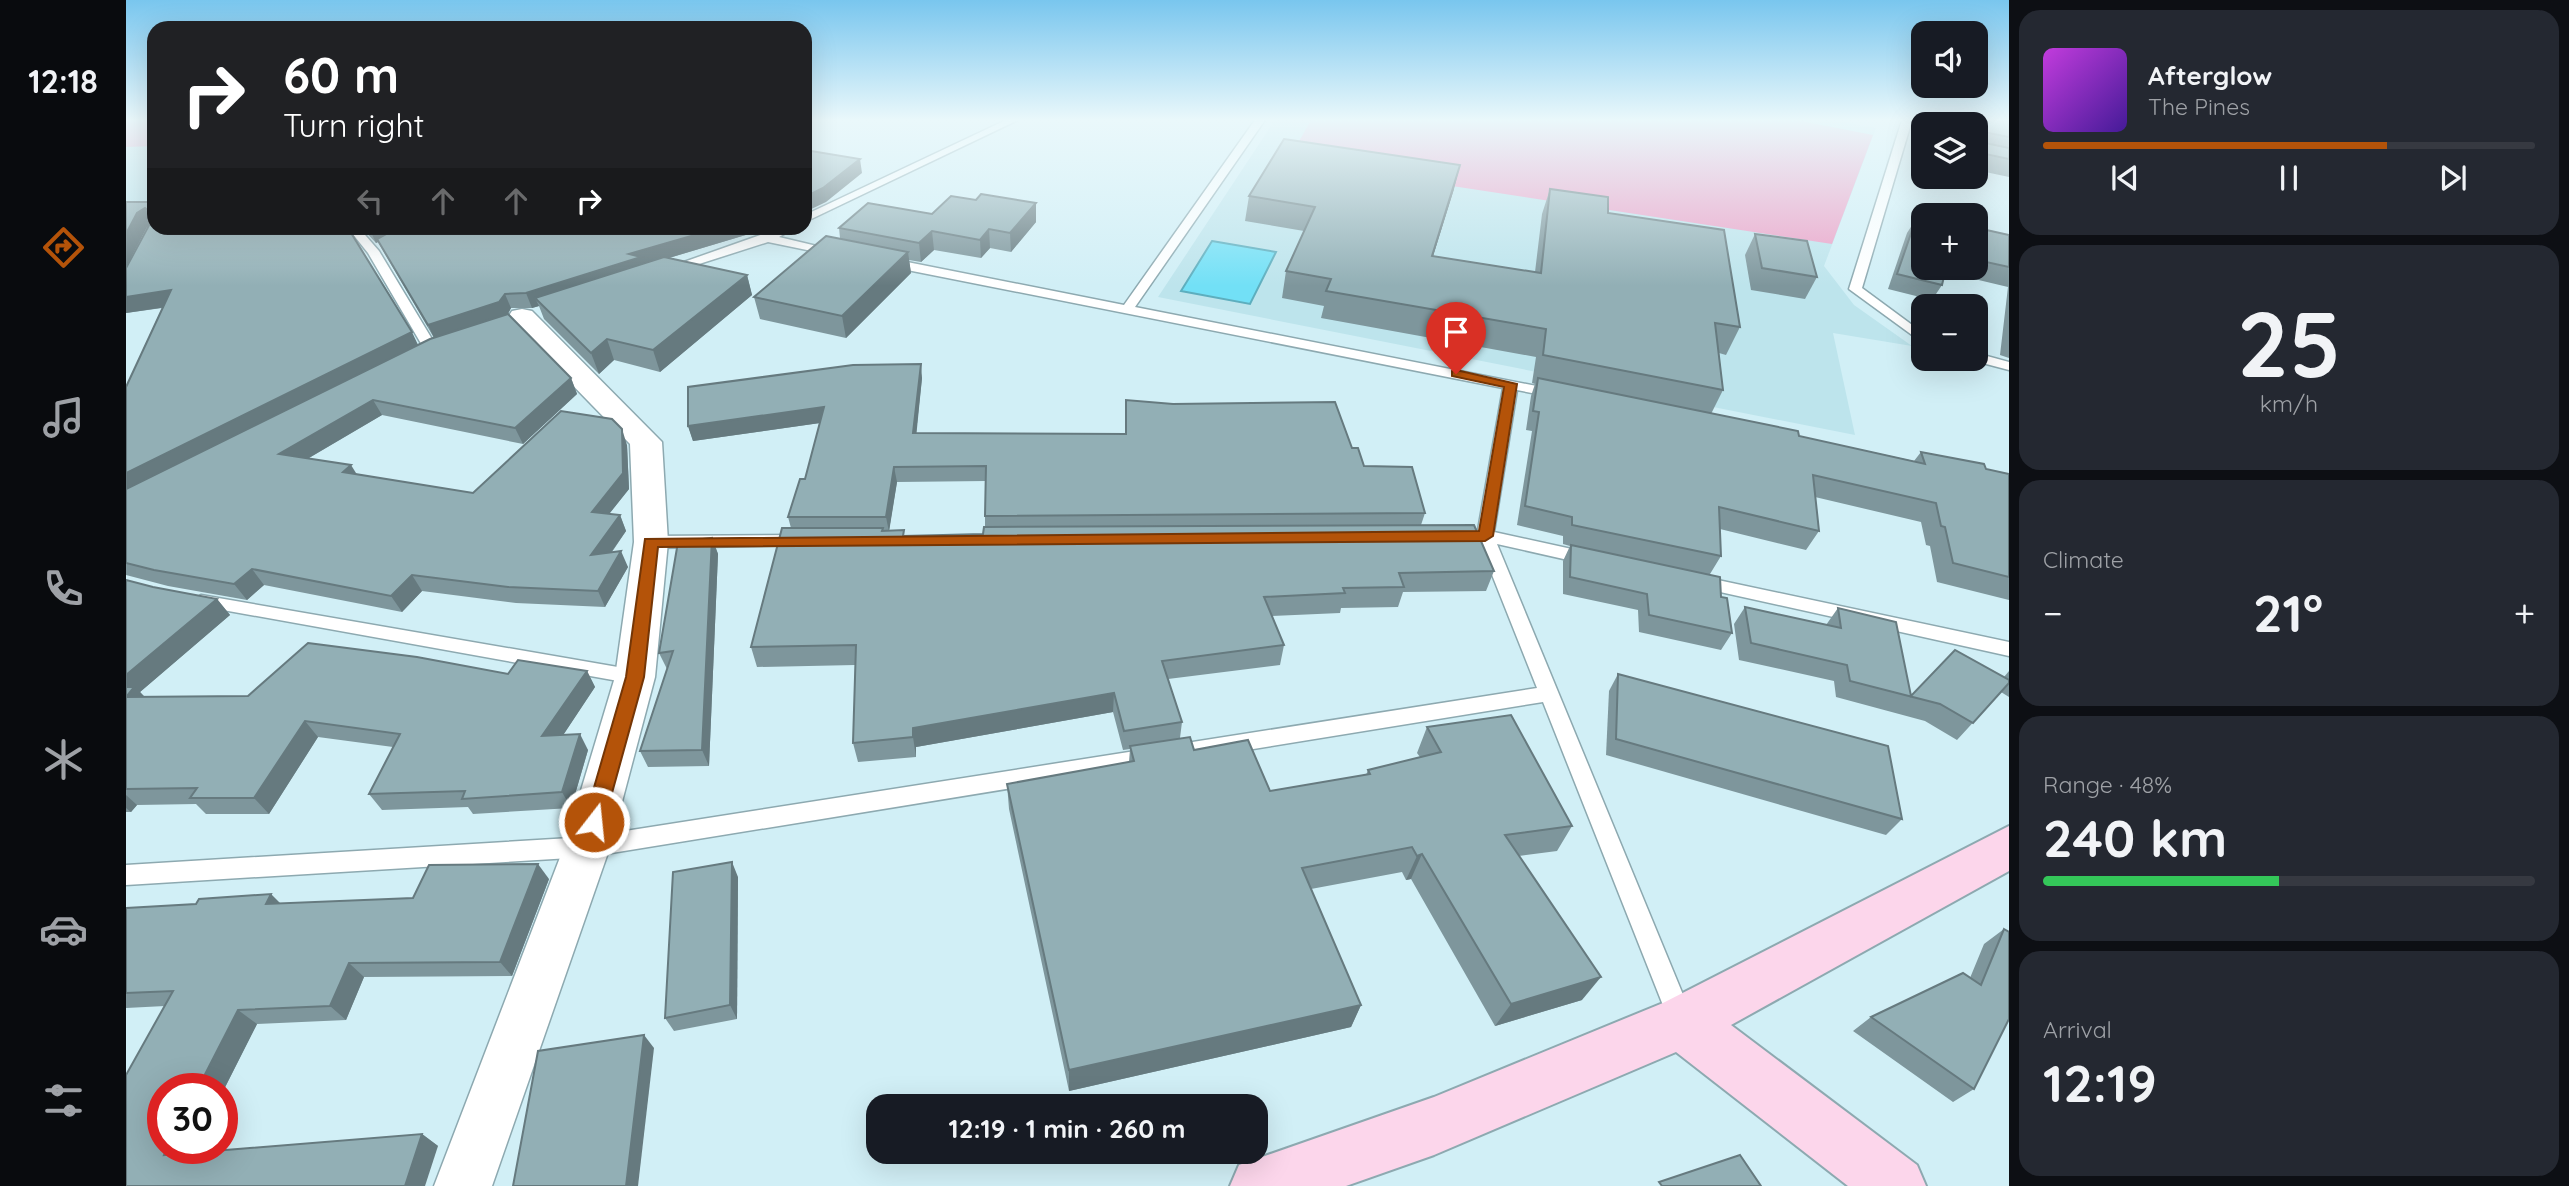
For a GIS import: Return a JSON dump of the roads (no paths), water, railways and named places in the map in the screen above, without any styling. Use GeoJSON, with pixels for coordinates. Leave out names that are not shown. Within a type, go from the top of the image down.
{"type":"FeatureCollection","features":[{"type":"Feature","properties":{"kind":"street"},"geometry":{"type":"LineString","coordinates":[[463,1186],[587,847],[635,677],[651,542],[646,442],[522,317]]}},
{"type":"Feature","properties":{"kind":"street"},"geometry":{"type":"LineString","coordinates":[[1260,1186],[1434,1126],[1682,1022],[2009,847]]}},
{"type":"Feature","properties":{"kind":"street"},"geometry":{"type":"LineString","coordinates":[[1682,1022],[1896,1186]]}},
{"type":"Feature","properties":{"kind":"lane"},"geometry":{"type":"LineString","coordinates":[[812,216],[897,175]]}},
{"type":"Feature","properties":{"kind":"lane"},"geometry":{"type":"LineString","coordinates":[[1126,311],[1221,175]]}},
{"type":"Feature","properties":{"kind":"lane"},"geometry":{"type":"LineString","coordinates":[[1894,175],[1855,289],[1911,330]]}},
{"type":"Feature","properties":{"kind":"lane"},"geometry":{"type":"LineString","coordinates":[[359,235],[373,251],[432,350]]}},
{"type":"Feature","properties":{"kind":"lane"},"geometry":{"type":"LineString","coordinates":[[655,274],[773,235]]}},
{"type":"Feature","properties":{"kind":"lane"},"geometry":{"type":"LineString","coordinates":[[767,238],[847,254]]}},
{"type":"Feature","properties":{"kind":"lane"},"geometry":{"type":"LineString","coordinates":[[373,251],[388,243]]}},
{"type":"Feature","properties":{"kind":"lane"},"geometry":{"type":"LineString","coordinates":[[874,260],[1578,398]]}},
{"type":"Feature","properties":{"kind":"lane"},"geometry":{"type":"LineString","coordinates":[[1988,361],[2009,366]]}},
{"type":"Feature","properties":{"kind":"lane"},"geometry":{"type":"LineString","coordinates":[[1511,384],[1485,536],[1682,1022]]}},
{"type":"Feature","properties":{"kind":"lane"},"geometry":{"type":"LineString","coordinates":[[1444,536],[1485,536],[1606,562]]}},
{"type":"Feature","properties":{"kind":"lane"},"geometry":{"type":"LineString","coordinates":[[651,542],[818,541]]}},
{"type":"Feature","properties":{"kind":"lane"},"geometry":{"type":"LineString","coordinates":[[1687,579],[2009,649]]}},
{"type":"Feature","properties":{"kind":"lane"},"geometry":{"type":"LineString","coordinates":[[181,598],[635,677]]}},
{"type":"Feature","properties":{"kind":"lane"},"geometry":{"type":"LineString","coordinates":[[126,875],[587,847],[1547,694]]}},
{"type":"Feature","properties":{"kind":"water"},"geometry":{"type":"Polygon","coordinates":[[[1212,241],[1276,252],[1250,304],[1181,291],[1212,241]]]}}]}
